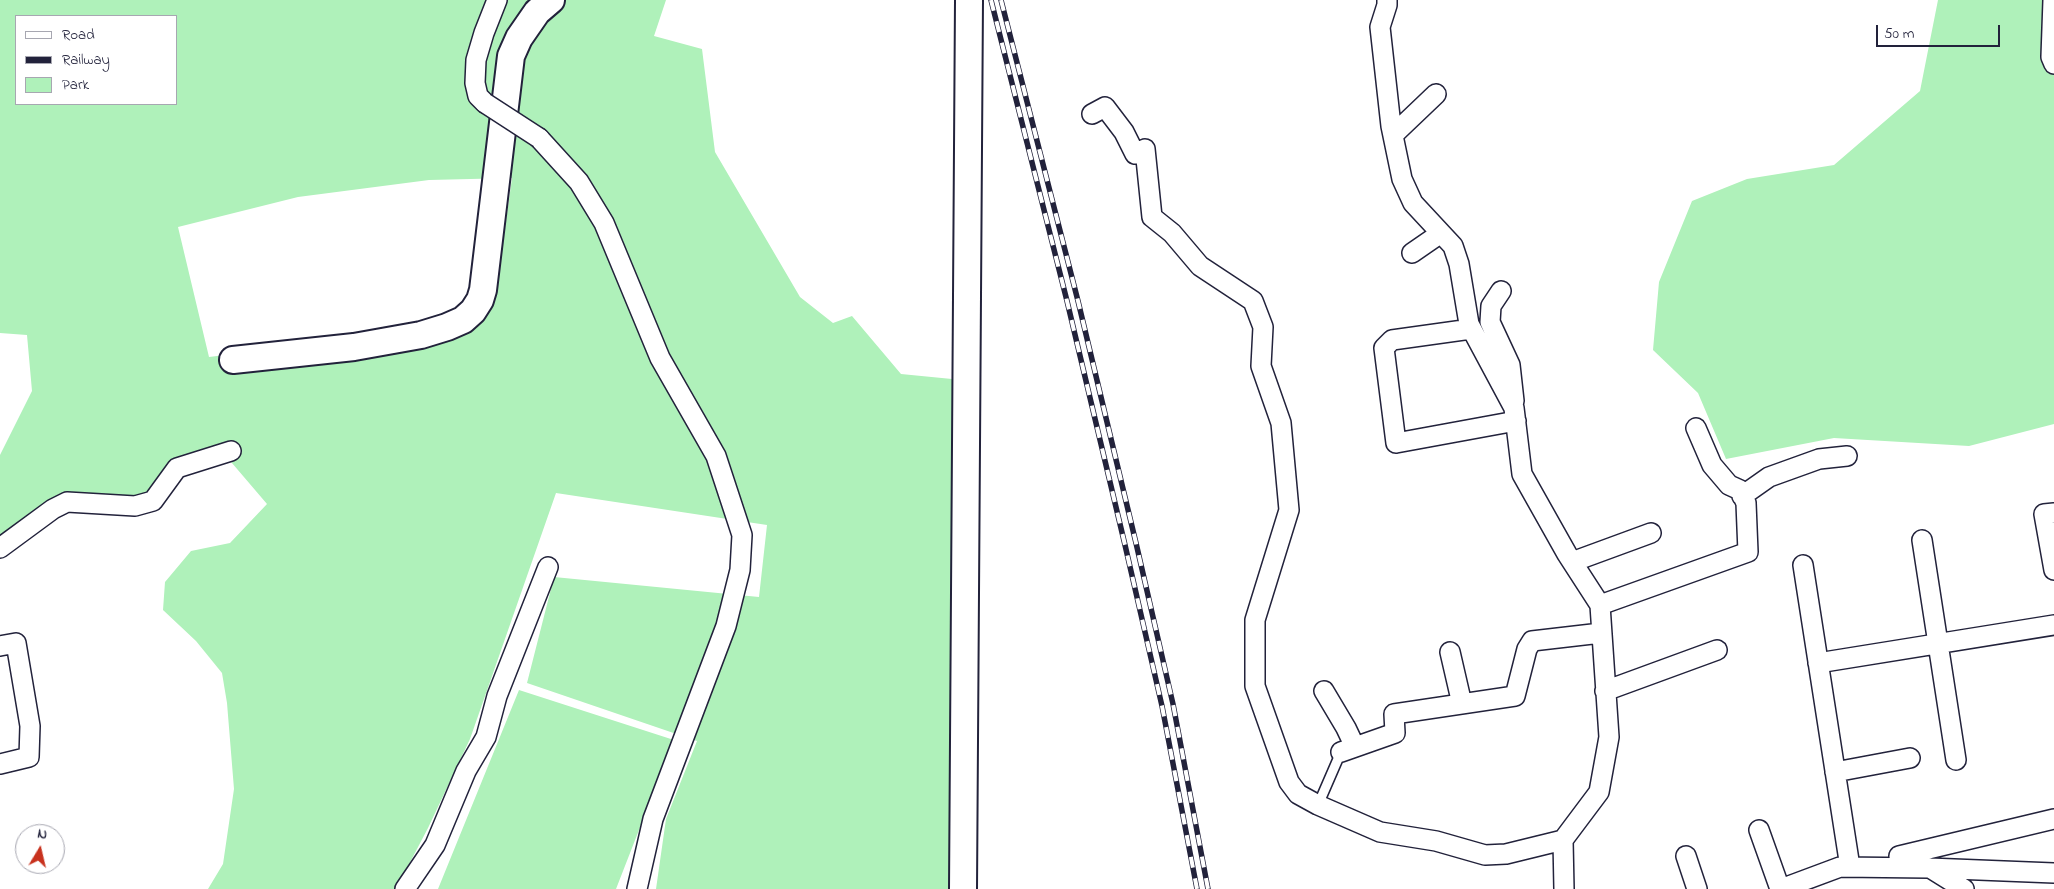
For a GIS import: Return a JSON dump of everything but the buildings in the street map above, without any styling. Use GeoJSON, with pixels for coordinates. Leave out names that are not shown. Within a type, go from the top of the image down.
{"type":"FeatureCollection","features":[{"type":"Feature","properties":{"kind":"street"},"geometry":{"type":"LineString","coordinates":[[497,0],[476,60],[475,83],[478,96],[539,138],[579,182],[604,222],[660,358],[716,456],[742,535],[740,570],[726,626],[653,819],[637,889]]}},
{"type":"Feature","properties":{"kind":"street"},"geometry":{"type":"LineString","coordinates":[[233,360],[354,347],[421,335],[447,328],[463,320],[473,311],[480,300],[483,290],[511,56],[519,38],[538,12],[551,0]]}},
{"type":"Feature","properties":{"kind":"street"},"geometry":{"type":"LineString","coordinates":[[963,889],[969,0]]}},
{"type":"Feature","properties":{"kind":"street"},"geometry":{"type":"LineString","coordinates":[[2053,0],[2052,57],[2054,64]]}},
{"type":"Feature","properties":{"kind":"street"},"geometry":{"type":"LineString","coordinates":[[1389,2],[1380,27],[1393,135],[1402,179],[1412,203],[1453,246],[1459,264],[1469,324],[1515,414]]}},
{"type":"Feature","properties":{"kind":"street"},"geometry":{"type":"LineString","coordinates":[[1393,135],[1436,94]]}},
{"type":"Feature","properties":{"kind":"street"},"geometry":{"type":"LineString","coordinates":[[1092,114],[1105,106],[1124,132],[1135,154],[1145,149],[1152,217],[1172,233],[1200,266],[1253,301],[1263,328],[1261,366],[1281,423],[1289,510],[1255,620],[1255,686],[1289,782],[1298,794],[1318,805],[1380,832],[1436,841],[1485,856],[1506,854],[1563,840]]}},
{"type":"Feature","properties":{"kind":"street"},"geometry":{"type":"LineString","coordinates":[[1412,254],[1441,233]]}},
{"type":"Feature","properties":{"kind":"street"},"geometry":{"type":"LineString","coordinates":[[1501,291],[1491,306],[1490,322],[1510,366],[1522,474],[1572,562],[1600,605],[1609,738],[1599,792],[1563,840],[1564,889]]}},
{"type":"Feature","properties":{"kind":"street"},"geometry":{"type":"LineString","coordinates":[[1471,329],[1392,340],[1384,348],[1396,443],[1515,414]]}},
{"type":"Feature","properties":{"kind":"street"},"geometry":{"type":"LineString","coordinates":[[1600,605],[1748,552],[1746,503],[1740,490],[1729,484],[1712,465],[1696,428]]}},
{"type":"Feature","properties":{"kind":"street"},"geometry":{"type":"LineString","coordinates":[[0,548],[53,509],[67,502],[135,506],[152,501],[177,468],[231,452]]}},
{"type":"Feature","properties":{"kind":"street"},"geometry":{"type":"LineString","coordinates":[[1742,496],[1769,477],[1819,459],[1847,456]]}},
{"type":"Feature","properties":{"kind":"street"},"geometry":{"type":"LineString","coordinates":[[2054,513],[2044,514],[2054,570]]}},
{"type":"Feature","properties":{"kind":"street"},"geometry":{"type":"LineString","coordinates":[[1572,562],[1651,533]]}},
{"type":"Feature","properties":{"kind":"street"},"geometry":{"type":"LineString","coordinates":[[1922,540],[1956,760]]}},
{"type":"Feature","properties":{"kind":"street"},"geometry":{"type":"LineString","coordinates":[[1802,565],[1850,867]]}},
{"type":"Feature","properties":{"kind":"street"},"geometry":{"type":"LineString","coordinates":[[405,889],[435,845],[466,771],[486,737],[497,696],[548,567]]}},
{"type":"Feature","properties":{"kind":"street"},"geometry":{"type":"LineString","coordinates":[[1818,663],[2054,625]]}},
{"type":"Feature","properties":{"kind":"street"},"geometry":{"type":"LineString","coordinates":[[1324,691],[1346,728],[1348,750],[1395,733],[1394,714],[1515,696],[1527,649],[1532,641],[1601,633]]}},
{"type":"Feature","properties":{"kind":"street"},"geometry":{"type":"LineString","coordinates":[[0,646],[16,643],[30,726],[29,757],[0,764]]}},
{"type":"Feature","properties":{"kind":"street"},"geometry":{"type":"LineString","coordinates":[[1605,692],[1717,650]]}},
{"type":"Feature","properties":{"kind":"street"},"geometry":{"type":"LineString","coordinates":[[1450,652],[1462,704]]}},
{"type":"Feature","properties":{"kind":"street"},"geometry":{"type":"LineString","coordinates":[[1835,772],[1910,758]]}},
{"type":"Feature","properties":{"kind":"street"},"geometry":{"type":"LineString","coordinates":[[1759,830],[1781,889],[1840,867],[1850,867],[2054,819]]}},
{"type":"Feature","properties":{"kind":"street"},"geometry":{"type":"LineString","coordinates":[[1686,856],[1697,889]]}},
{"type":"Feature","properties":{"kind":"street"},"geometry":{"type":"LineString","coordinates":[[1896,856],[1929,868],[1964,889]]}},
{"type":"Feature","properties":{"kind":"street"},"geometry":{"type":"LineString","coordinates":[[1929,868],[2054,873]]}},
{"type":"Feature","properties":{"kind":"lane"},"geometry":{"type":"LineString","coordinates":[[1318,805],[1348,750]]}},
{"type":"Feature","properties":{"kind":"green space"},"geometry":{"type":"Polygon","coordinates":[[[0,0],[666,0],[654,36],[702,49],[715,152],[800,297],[833,323],[852,316],[901,374],[952,379],[949,889],[656,889],[666,819],[697,741],[527,683],[554,577],[759,597],[767,525],[556,493],[470,739],[428,828],[396,889],[208,889],[223,864],[234,789],[227,703],[222,673],[196,641],[163,610],[165,582],[191,551],[230,543],[267,504],[220,449],[150,492],[132,499],[61,498],[30,513],[3,537],[0,536],[0,455],[32,391],[27,335],[0,333],[0,0]],[[512,178],[429,180],[298,197],[178,227],[209,357],[435,329],[478,309],[503,243],[512,178]]]}},
{"type":"Feature","properties":{"kind":"green space"},"geometry":{"type":"Polygon","coordinates":[[[1938,0],[2054,0],[2054,424],[1969,446],[1834,438],[1726,459],[1698,393],[1653,350],[1659,282],[1692,201],[1747,179],[1834,165],[1920,91],[1938,0]]]}},
{"type":"Feature","properties":{"kind":"green space"},"geometry":{"type":"Polygon","coordinates":[[[519,690],[674,740],[616,889],[438,889],[519,690]]]}},
{"type":"Feature","properties":{"kind":"railway"},"geometry":{"type":"LineString","coordinates":[[991,0],[1067,301],[1125,545],[1162,706],[1197,889]]}},
{"type":"Feature","properties":{"kind":"railway"},"geometry":{"type":"LineString","coordinates":[[1001,0],[1078,301],[1136,543],[1173,704],[1208,889]]}}]}
